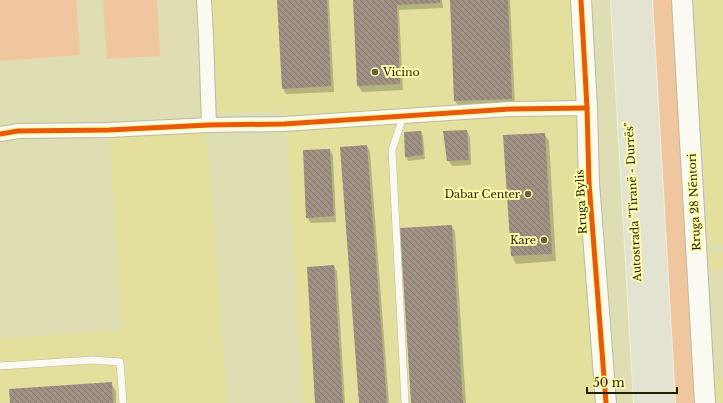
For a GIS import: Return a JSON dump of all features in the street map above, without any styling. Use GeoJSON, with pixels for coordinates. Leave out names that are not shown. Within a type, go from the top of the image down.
{"type":"FeatureCollection","features":[{"type":"Feature","properties":{"kind":"highway","name":"Autostrada \"Tiranë - Durrës\""},"geometry":{"type":"LineString","coordinates":[[622,0],[645,403]]}},
{"type":"Feature","properties":{"kind":"highway","name":"Autostrada \"Tiranë - Durrës\""},"geometry":{"type":"LineString","coordinates":[[641,0],[664,403]]}},
{"type":"Feature","properties":{"kind":"main road","name":"Rruga Bylis"},"geometry":{"type":"LineString","coordinates":[[580,0],[587,108],[589,183],[606,403]]}},
{"type":"Feature","properties":{"kind":"main road","name":"Rruga 28 Nëntori"},"geometry":{"type":"LineString","coordinates":[[682,0],[701,278],[705,403]]}},
{"type":"Feature","properties":{"kind":"street"},"geometry":{"type":"LineString","coordinates":[[204,0],[209,125]]}},
{"type":"Feature","properties":{"kind":"street"},"geometry":{"type":"LineString","coordinates":[[0,134],[18,131],[109,130],[209,125],[284,124],[511,110],[587,108]]}},
{"type":"Feature","properties":{"kind":"lane"},"geometry":{"type":"LineString","coordinates":[[401,116],[401,123],[392,150],[405,403]]}},
{"type":"Feature","properties":{"kind":"lane"},"geometry":{"type":"LineString","coordinates":[[0,366],[93,360],[120,362],[123,403]]}},
{"type":"Feature","properties":{"kind":"shaded area"},"geometry":{"type":"Polygon","coordinates":[[[0,0],[76,0],[80,55],[0,61],[0,0]]]}},
{"type":"Feature","properties":{"kind":"shaded area"},"geometry":{"type":"Polygon","coordinates":[[[103,0],[157,0],[160,56],[107,59],[103,0]]]}},
{"type":"Feature","properties":{"kind":"shaded area"},"geometry":{"type":"Polygon","coordinates":[[[208,0],[572,0],[576,114],[596,403],[303,403],[286,131],[283,111],[219,113],[208,0]]]}},
{"type":"Feature","properties":{"kind":"shaded area"},"geometry":{"type":"Polygon","coordinates":[[[649,0],[674,0],[696,403],[672,403],[649,0]]]}},
{"type":"Feature","properties":{"kind":"shaded area"},"geometry":{"type":"Polygon","coordinates":[[[695,0],[723,0],[723,245],[709,245],[702,133],[699,132],[695,69],[700,69],[695,0]]]}},
{"type":"Feature","properties":{"kind":"shaded area"},"geometry":{"type":"Polygon","coordinates":[[[206,131],[227,403],[0,403],[0,339],[122,330],[109,137],[206,131]]]}},
{"type":"Feature","properties":{"kind":"shaded area"},"geometry":{"type":"Polygon","coordinates":[[[723,253],[723,269],[710,270],[708,254],[723,253]]]}},
{"type":"Feature","properties":{"kind":"shaded area"},"geometry":{"type":"Polygon","coordinates":[[[719,377],[723,378],[723,403],[717,403],[715,379],[719,377]]]}},
{"type":"Feature","properties":{"kind":"building"},"geometry":{"type":"Polygon","coordinates":[[[277,0],[327,0],[331,86],[282,89],[277,0]]]}},
{"type":"Feature","properties":{"kind":"building"},"geometry":{"type":"Polygon","coordinates":[[[353,0],[440,0],[440,3],[397,5],[400,84],[357,86],[353,0]]]}},
{"type":"Feature","properties":{"kind":"building"},"geometry":{"type":"Polygon","coordinates":[[[450,0],[508,0],[512,99],[454,101],[450,0]]]}},
{"type":"Feature","properties":{"kind":"building"},"geometry":{"type":"Polygon","coordinates":[[[467,130],[469,160],[447,161],[443,131],[467,130]]]}},
{"type":"Feature","properties":{"kind":"building"},"geometry":{"type":"Polygon","coordinates":[[[421,131],[423,155],[405,157],[404,132],[421,131]]]}},
{"type":"Feature","properties":{"kind":"building","name":"Dabar Center"},"geometry":{"type":"Polygon","coordinates":[[[545,133],[552,254],[511,256],[503,135],[545,133]]]}},
{"type":"Feature","properties":{"kind":"building"},"geometry":{"type":"Polygon","coordinates":[[[367,145],[387,403],[359,403],[340,147],[367,145]]]}},
{"type":"Feature","properties":{"kind":"building"},"geometry":{"type":"Polygon","coordinates":[[[330,149],[334,216],[306,218],[303,150],[330,149]]]}},
{"type":"Feature","properties":{"kind":"building"},"geometry":{"type":"Polygon","coordinates":[[[452,225],[463,403],[411,403],[400,228],[452,225]]]}},
{"type":"Feature","properties":{"kind":"building"},"geometry":{"type":"Polygon","coordinates":[[[334,265],[343,403],[315,403],[307,267],[334,265]]]}},
{"type":"Feature","properties":{"kind":"building"},"geometry":{"type":"Polygon","coordinates":[[[112,382],[113,403],[10,403],[9,389],[112,382]]]}},
{"type":"Feature","properties":{"kind":"cycle path"},"geometry":{"type":"LineString","coordinates":[[581,0],[587,108],[589,183],[606,403]]}},
{"type":"Feature","properties":{"kind":"cycle path"},"geometry":{"type":"LineString","coordinates":[[0,134],[18,131],[109,130],[209,125],[284,124],[511,109],[587,108]]}},
{"type":"Feature","properties":{"kind":"place","name":"Vicino"},"geometry":{"type":"Point","coordinates":[375,72]}},
{"type":"Feature","properties":{"kind":"place","name":"Dabar Center"},"geometry":{"type":"Point","coordinates":[528,194]}},
{"type":"Feature","properties":{"kind":"place","name":"Kare"},"geometry":{"type":"Point","coordinates":[544,240]}}]}
